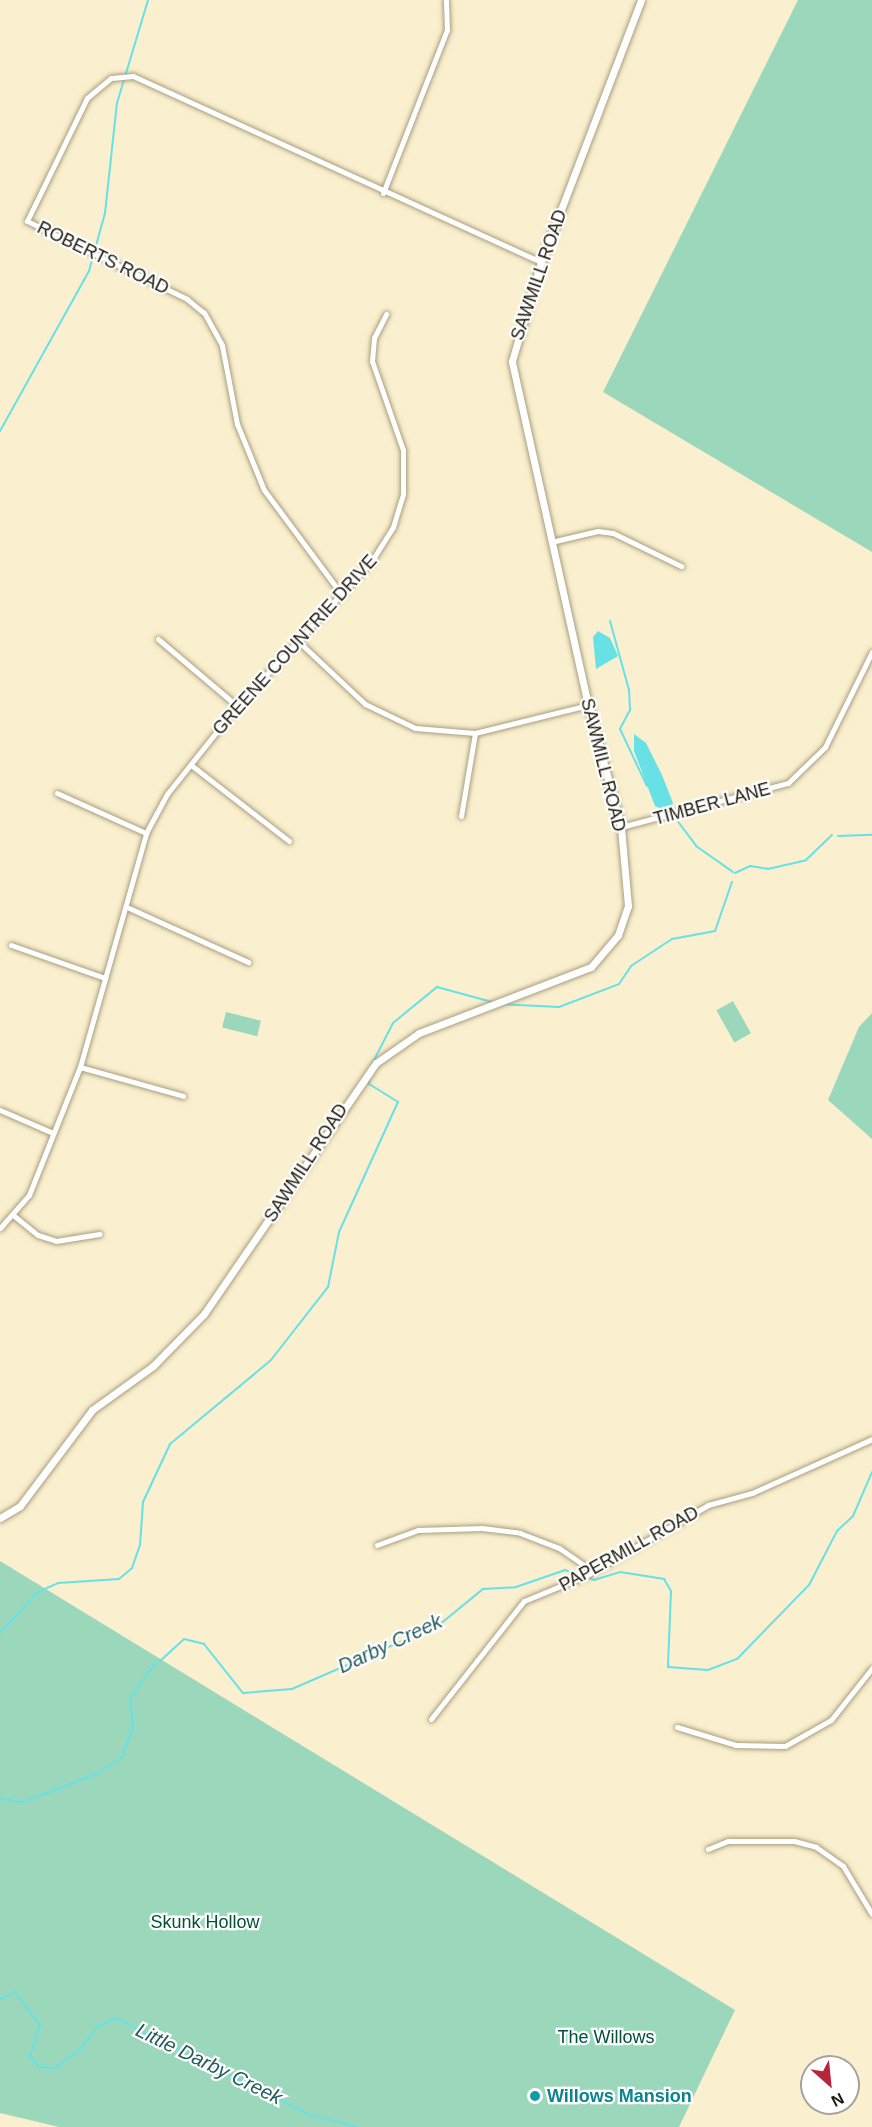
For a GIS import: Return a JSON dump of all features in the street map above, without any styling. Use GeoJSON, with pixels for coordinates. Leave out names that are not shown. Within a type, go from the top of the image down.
{"type":"FeatureCollection","features":[{"type":"Feature","properties":{"kind":"street"},"geometry":{"type":"LineString","coordinates":[[383,193],[447,30],[446,0]]}},
{"type":"Feature","properties":{"kind":"street","name":"SAWMILL ROAD"},"geometry":{"type":"LineString","coordinates":[[0,1518],[20,1506],[92,1410],[153,1366],[204,1314],[376,1063],[419,1034],[600,960],[618,935],[628,906],[621,827],[588,705],[512,361],[541,262],[641,0]]}},
{"type":"Feature","properties":{"kind":"street","name":"ROBERTS ROAD"},"geometry":{"type":"LineString","coordinates":[[342,595],[264,490],[237,424],[222,345],[204,313],[187,299],[27,221],[87,98],[111,78],[133,76],[383,193],[541,262]]}},
{"type":"Feature","properties":{"kind":"street","name":"GREENE COUNTRIE DRIVE"},"geometry":{"type":"LineString","coordinates":[[0,1228],[14,1215],[29,1195],[80,1067],[105,978],[129,908],[146,833],[167,794],[237,706],[342,595],[387,538],[403,494],[400,435],[372,361],[374,338],[387,314]]}},
{"type":"Feature","properties":{"kind":"street"},"geometry":{"type":"LineString","coordinates":[[551,542],[598,531],[613,533],[681,566]]}},
{"type":"Feature","properties":{"kind":"street"},"geometry":{"type":"LineString","coordinates":[[158,639],[237,706]]}},
{"type":"Feature","properties":{"kind":"street"},"geometry":{"type":"LineString","coordinates":[[299,642],[365,704],[390,719],[427,731],[475,733],[588,705]]}},
{"type":"Feature","properties":{"kind":"street","name":"TIMBER LANE"},"geometry":{"type":"LineString","coordinates":[[621,827],[788,783],[825,747],[872,652]]}},
{"type":"Feature","properties":{"kind":"street"},"geometry":{"type":"LineString","coordinates":[[461,816],[475,733]]}},
{"type":"Feature","properties":{"kind":"street"},"geometry":{"type":"LineString","coordinates":[[191,765],[289,841]]}},
{"type":"Feature","properties":{"kind":"street"},"geometry":{"type":"LineString","coordinates":[[57,793],[146,833]]}},
{"type":"Feature","properties":{"kind":"street"},"geometry":{"type":"LineString","coordinates":[[129,908],[248,962]]}},
{"type":"Feature","properties":{"kind":"street"},"geometry":{"type":"LineString","coordinates":[[11,945],[105,978]]}},
{"type":"Feature","properties":{"kind":"street"},"geometry":{"type":"LineString","coordinates":[[80,1067],[183,1096]]}},
{"type":"Feature","properties":{"kind":"street"},"geometry":{"type":"LineString","coordinates":[[0,1110],[53,1133]]}},
{"type":"Feature","properties":{"kind":"street"},"geometry":{"type":"LineString","coordinates":[[14,1215],[38,1235],[56,1241],[99,1234]]}},
{"type":"Feature","properties":{"kind":"street","name":"PAPERMILL ROAD"},"geometry":{"type":"LineString","coordinates":[[431,1719],[524,1601],[563,1587],[594,1572],[708,1505],[752,1493],[872,1438]]}},
{"type":"Feature","properties":{"kind":"street"},"geometry":{"type":"LineString","coordinates":[[377,1545],[418,1530],[482,1528],[520,1533],[559,1548],[594,1572]]}},
{"type":"Feature","properties":{"kind":"street"},"geometry":{"type":"LineString","coordinates":[[677,1727],[736,1745],[785,1746],[831,1720],[872,1668]]}},
{"type":"Feature","properties":{"kind":"street"},"geometry":{"type":"LineString","coordinates":[[708,1849],[728,1841],[794,1841],[821,1849],[847,1870],[872,1914]]}},
{"type":"Feature","properties":{"kind":"green space"},"geometry":{"type":"Polygon","coordinates":[[[798,0],[872,0],[872,552],[603,392],[798,0]]]}},
{"type":"Feature","properties":{"kind":"green space"},"geometry":{"type":"Polygon","coordinates":[[[733,1001],[751,1033],[734,1043],[716,1010],[733,1001]]]}},
{"type":"Feature","properties":{"kind":"green space"},"geometry":{"type":"Polygon","coordinates":[[[226,1012],[261,1021],[257,1036],[222,1028],[226,1012]]]}},
{"type":"Feature","properties":{"kind":"green space"},"geometry":{"type":"Polygon","coordinates":[[[872,1013],[872,1139],[828,1100],[859,1027],[872,1013]]]}},
{"type":"Feature","properties":{"kind":"green space","name":"Skunk Hollow"},"geometry":{"type":"Polygon","coordinates":[[[0,1561],[735,2010],[679,2127],[59,2127],[0,2113],[0,1561]]]}},
{"type":"Feature","properties":{"kind":"water"},"geometry":{"type":"Polygon","coordinates":[[[598,631],[610,638],[618,656],[596,669],[593,637],[598,631]]]}},
{"type":"Feature","properties":{"kind":"water"},"geometry":{"type":"Polygon","coordinates":[[[634,734],[646,743],[662,775],[673,803],[669,812],[655,806],[634,751],[634,734]]]}},
{"type":"Feature","properties":{"kind":"waterway"},"geometry":{"type":"LineString","coordinates":[[0,431],[89,271],[105,213],[117,103],[148,0]]}},
{"type":"Feature","properties":{"kind":"waterway"},"geometry":{"type":"LineString","coordinates":[[610,621],[629,690],[630,710],[620,729],[647,786]]}},
{"type":"Feature","properties":{"kind":"waterway"},"geometry":{"type":"LineString","coordinates":[[673,815],[696,846],[733,872]]}},
{"type":"Feature","properties":{"kind":"waterway"},"geometry":{"type":"LineString","coordinates":[[735,873],[750,866],[768,869],[806,860],[832,835]]}},
{"type":"Feature","properties":{"kind":"waterway"},"geometry":{"type":"LineString","coordinates":[[838,836],[872,835]]}},
{"type":"Feature","properties":{"kind":"waterway"},"geometry":{"type":"LineString","coordinates":[[500,1004],[559,1007],[619,984],[631,966],[672,939],[715,931],[732,882]]}},
{"type":"Feature","properties":{"kind":"waterway"},"geometry":{"type":"LineString","coordinates":[[371,1066],[393,1023],[437,987],[492,1002]]}},
{"type":"Feature","properties":{"kind":"waterway"},"geometry":{"type":"LineString","coordinates":[[0,1633],[38,1592],[58,1583],[119,1579],[132,1568],[140,1545],[143,1502],[170,1444],[271,1360],[328,1287],[339,1232],[398,1102],[369,1084],[370,1078]]}},
{"type":"Feature","properties":{"kind":"waterway","name":"Darby Creek"},"geometry":{"type":"LineString","coordinates":[[0,1799],[22,1802],[97,1774],[122,1757],[133,1726],[130,1699],[148,1672],[184,1639],[204,1644],[243,1693],[292,1689],[439,1625],[483,1589],[516,1587],[565,1570],[594,1580],[620,1572],[664,1579],[671,1591],[668,1667],[708,1670],[737,1659],[809,1585],[837,1531],[853,1516],[872,1472]]}},
{"type":"Feature","properties":{"kind":"waterway","name":"Little Darby Creek"},"geometry":{"type":"LineString","coordinates":[[0,1999],[15,1992],[40,2025],[30,2056],[39,2067],[55,2068],[81,2049],[96,2028],[116,2018],[310,2115],[357,2127]]}},
{"type":"Feature","properties":{"kind":"place","name":"Willows Mansion"},"geometry":{"type":"Point","coordinates":[535,2096]}},
{"type":"Feature","properties":{"kind":"park label","name":"The Willows"},"geometry":{"type":"Point","coordinates":[606,2037]}}]}
